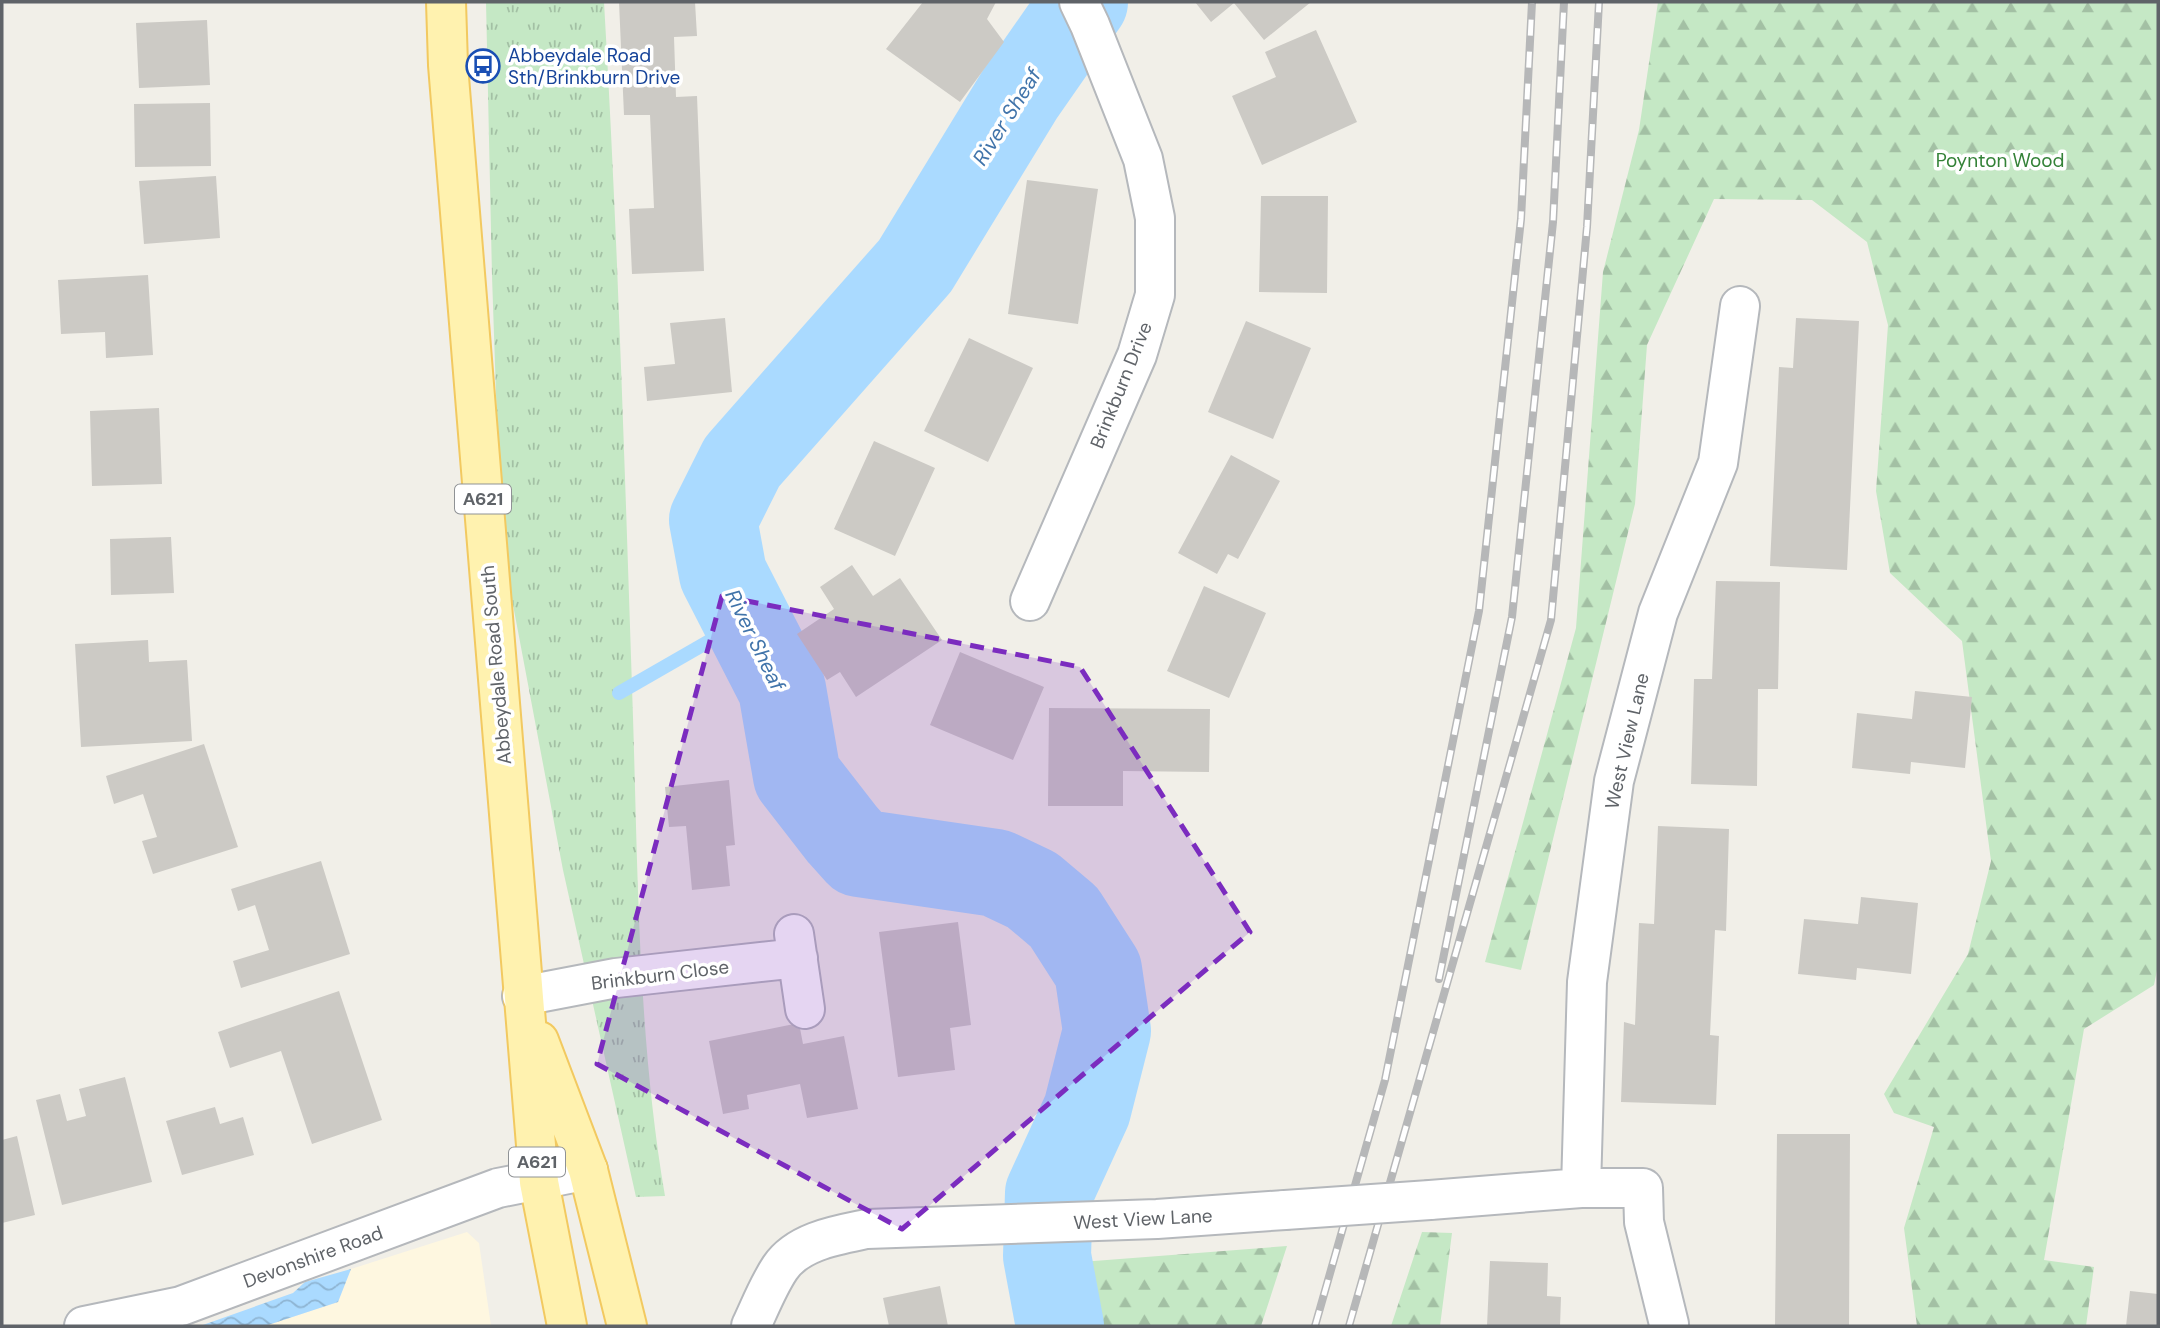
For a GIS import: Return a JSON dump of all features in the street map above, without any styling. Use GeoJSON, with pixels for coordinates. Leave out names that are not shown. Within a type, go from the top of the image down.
{"type":"FeatureCollection","features":[{"type":"Feature","properties":{"kind":"main road","name":"Abbeydale Road South"},"geometry":{"type":"LineString","coordinates":[[446,2],[450,92],[522,996],[539,1182],[566,1326]]}},
{"type":"Feature","properties":{"kind":"main road","name":"A621"},"geometry":{"type":"LineString","coordinates":[[522,996],[588,1170],[627,1326]]}},
{"type":"Feature","properties":{"kind":"street","name":"Brinkburn Drive"},"geometry":{"type":"LineString","coordinates":[[1030,601],[1137,355],[1155,295],[1154,218],[1143,159],[1084,13]]}},
{"type":"Feature","properties":{"kind":"street","name":"West View Lane"},"geometry":{"type":"LineString","coordinates":[[1581,1188],[1587,982],[1614,781],[1658,614],[1717,463],[1740,306]]}},
{"type":"Feature","properties":{"kind":"street","name":"Brinkburn Close"},"geometry":{"type":"LineString","coordinates":[[522,996],[796,946],[805,1009]]}},
{"type":"Feature","properties":{"kind":"street","name":"Devonshire Road"},"geometry":{"type":"LineString","coordinates":[[84,1326],[181,1306],[498,1188],[539,1182],[588,1170]]}},
{"type":"Feature","properties":{"kind":"street","name":"West View Lane"},"geometry":{"type":"LineString","coordinates":[[751,1326],[781,1266],[802,1248],[834,1236],[867,1229],[1157,1219],[1581,1188],[1643,1188],[1644,1222],[1669,1324]]}},
{"type":"Feature","properties":{"kind":"highlighted area"},"geometry":{"type":"Polygon","coordinates":[[[722,596],[1080,667],[1250,932],[902,1229],[597,1064],[722,596]]]}},
{"type":"Feature","properties":{"kind":"shaded area"},"geometry":{"type":"Polygon","coordinates":[[[467,1232],[479,1243],[491,1326],[265,1326],[338,1302],[351,1269],[467,1232]]]}},
{"type":"Feature","properties":{"kind":"green space"},"geometry":{"type":"Polygon","coordinates":[[[486,2],[604,2],[621,359],[644,1017],[665,1196],[636,1197],[563,870],[501,541],[486,2]]]}},
{"type":"Feature","properties":{"kind":"green space","name":"Poynton Wood"},"geometry":{"type":"Polygon","coordinates":[[[1658,2],[2158,2],[2158,965],[2154,985],[2084,1029],[2044,1260],[2094,1267],[2086,1326],[1917,1326],[1904,1228],[1934,1127],[1894,1113],[1884,1094],[1968,954],[1991,861],[1962,641],[1890,573],[1876,491],[1888,325],[1867,242],[1812,200],[1714,199],[1647,345],[1635,504],[1521,970],[1485,962],[1576,628],[1603,272],[1639,130],[1658,2]]]}},
{"type":"Feature","properties":{"kind":"green space"},"geometry":{"type":"Polygon","coordinates":[[[1422,1232],[1452,1233],[1440,1326],[1391,1326],[1422,1232]]]}},
{"type":"Feature","properties":{"kind":"green space"},"geometry":{"type":"Polygon","coordinates":[[[1287,1246],[1261,1326],[1060,1326],[1047,1256],[1081,1262],[1287,1246]]]}},
{"type":"Feature","properties":{"kind":"water"},"geometry":{"type":"Polygon","coordinates":[[[351,1269],[338,1302],[265,1326],[200,1326],[293,1293],[305,1282],[351,1269]]]}},
{"type":"Feature","properties":{"kind":"building"},"geometry":{"type":"Polygon","coordinates":[[[619,2],[695,2],[697,36],[674,37],[676,97],[697,96],[704,271],[632,274],[629,209],[654,208],[650,115],[624,115],[619,2]]]}},
{"type":"Feature","properties":{"kind":"building"},"geometry":{"type":"Polygon","coordinates":[[[923,2],[996,2],[987,19],[1004,42],[960,102],[886,49],[923,2]]]}},
{"type":"Feature","properties":{"kind":"building"},"geometry":{"type":"Polygon","coordinates":[[[1195,2],[1311,2],[1264,40],[1234,3],[1211,22],[1195,2]]]}},
{"type":"Feature","properties":{"kind":"building"},"geometry":{"type":"Polygon","coordinates":[[[207,20],[210,85],[139,88],[136,23],[207,20]]]}},
{"type":"Feature","properties":{"kind":"building"},"geometry":{"type":"Polygon","coordinates":[[[1316,30],[1357,122],[1262,165],[1232,96],[1276,77],[1265,52],[1316,30]]]}},
{"type":"Feature","properties":{"kind":"building"},"geometry":{"type":"Polygon","coordinates":[[[210,103],[211,166],[135,167],[134,104],[210,103]]]}},
{"type":"Feature","properties":{"kind":"building"},"geometry":{"type":"Polygon","coordinates":[[[216,176],[220,238],[144,244],[139,181],[216,176]]]}},
{"type":"Feature","properties":{"kind":"building"},"geometry":{"type":"Polygon","coordinates":[[[1027,180],[1098,189],[1078,324],[1008,314],[1027,180]]]}},
{"type":"Feature","properties":{"kind":"building"},"geometry":{"type":"Polygon","coordinates":[[[1261,196],[1328,196],[1327,293],[1259,292],[1261,196]]]}},
{"type":"Feature","properties":{"kind":"building"},"geometry":{"type":"Polygon","coordinates":[[[148,275],[153,355],[106,358],[105,332],[61,334],[58,280],[148,275]]]}},
{"type":"Feature","properties":{"kind":"building"},"geometry":{"type":"Polygon","coordinates":[[[725,318],[732,392],[647,401],[644,367],[675,364],[670,323],[725,318]]]}},
{"type":"Feature","properties":{"kind":"building"},"geometry":{"type":"Polygon","coordinates":[[[1796,318],[1859,321],[1847,570],[1770,566],[1779,367],[1793,368],[1796,318]]]}},
{"type":"Feature","properties":{"kind":"building"},"geometry":{"type":"Polygon","coordinates":[[[1246,321],[1311,348],[1273,439],[1208,412],[1246,321]]]}},
{"type":"Feature","properties":{"kind":"building"},"geometry":{"type":"Polygon","coordinates":[[[969,338],[1033,368],[988,462],[924,431],[969,338]]]}},
{"type":"Feature","properties":{"kind":"building"},"geometry":{"type":"Polygon","coordinates":[[[159,408],[162,484],[92,486],[90,411],[159,408]]]}},
{"type":"Feature","properties":{"kind":"building"},"geometry":{"type":"Polygon","coordinates":[[[874,441],[935,468],[895,556],[834,529],[874,441]]]}},
{"type":"Feature","properties":{"kind":"building"},"geometry":{"type":"Polygon","coordinates":[[[1231,455],[1280,481],[1238,559],[1228,554],[1217,574],[1178,553],[1231,455]]]}},
{"type":"Feature","properties":{"kind":"building"},"geometry":{"type":"Polygon","coordinates":[[[171,537],[174,593],[111,595],[110,539],[171,537]]]}},
{"type":"Feature","properties":{"kind":"building"},"geometry":{"type":"Polygon","coordinates":[[[852,565],[873,596],[900,578],[942,640],[856,697],[840,672],[827,680],[797,634],[834,609],[820,587],[852,565]]]}},
{"type":"Feature","properties":{"kind":"building"},"geometry":{"type":"Polygon","coordinates":[[[1716,581],[1780,582],[1778,689],[1758,689],[1757,786],[1691,784],[1694,679],[1712,679],[1716,581]]]}},
{"type":"Feature","properties":{"kind":"building"},"geometry":{"type":"Polygon","coordinates":[[[1204,586],[1266,613],[1229,698],[1167,671],[1204,586]]]}},
{"type":"Feature","properties":{"kind":"building"},"geometry":{"type":"Polygon","coordinates":[[[148,640],[149,662],[187,660],[192,741],[81,747],[75,644],[148,640]]]}},
{"type":"Feature","properties":{"kind":"building"},"geometry":{"type":"Polygon","coordinates":[[[960,652],[1044,687],[1013,760],[930,725],[960,652]]]}},
{"type":"Feature","properties":{"kind":"building"},"geometry":{"type":"Polygon","coordinates":[[[1915,691],[1972,697],[1965,768],[1911,762],[1910,774],[1852,768],[1857,713],[1912,719],[1915,691]]]}},
{"type":"Feature","properties":{"kind":"building"},"geometry":{"type":"Polygon","coordinates":[[[1049,708],[1210,709],[1209,772],[1123,771],[1123,806],[1048,806],[1049,708]]]}},
{"type":"Feature","properties":{"kind":"building"},"geometry":{"type":"Polygon","coordinates":[[[204,744],[238,847],[153,874],[142,841],[157,837],[143,794],[114,804],[106,776],[204,744]]]}},
{"type":"Feature","properties":{"kind":"building"},"geometry":{"type":"Polygon","coordinates":[[[729,780],[735,845],[726,846],[730,886],[692,890],[686,826],[669,827],[665,787],[729,780]]]}},
{"type":"Feature","properties":{"kind":"building"},"geometry":{"type":"Polygon","coordinates":[[[1658,826],[1729,829],[1726,931],[1715,930],[1710,1035],[1719,1036],[1716,1105],[1621,1102],[1624,1022],[1635,1025],[1639,923],[1654,924],[1658,826]]]}},
{"type":"Feature","properties":{"kind":"building"},"geometry":{"type":"Polygon","coordinates":[[[321,861],[350,954],[241,988],[233,961],[269,950],[255,905],[238,911],[231,889],[321,861]]]}},
{"type":"Feature","properties":{"kind":"building"},"geometry":{"type":"Polygon","coordinates":[[[1861,897],[1918,903],[1911,974],[1857,968],[1856,980],[1798,974],[1804,919],[1858,924],[1861,897]]]}},
{"type":"Feature","properties":{"kind":"building"},"geometry":{"type":"Polygon","coordinates":[[[958,922],[971,1025],[950,1028],[955,1070],[898,1077],[879,932],[958,922]]]}},
{"type":"Feature","properties":{"kind":"building"},"geometry":{"type":"Polygon","coordinates":[[[339,991],[382,1120],[312,1144],[281,1051],[230,1068],[218,1032],[339,991]]]}},
{"type":"Feature","properties":{"kind":"building"},"geometry":{"type":"Polygon","coordinates":[[[799,1023],[803,1044],[844,1036],[858,1109],[807,1118],[800,1084],[747,1095],[749,1109],[723,1114],[709,1041],[799,1023]]]}},
{"type":"Feature","properties":{"kind":"building"},"geometry":{"type":"Polygon","coordinates":[[[125,1077],[152,1182],[62,1205],[36,1100],[60,1094],[67,1121],[86,1116],[79,1089],[125,1077]]]}},
{"type":"Feature","properties":{"kind":"building"},"geometry":{"type":"Polygon","coordinates":[[[215,1107],[220,1124],[243,1117],[254,1155],[182,1175],[166,1121],[215,1107]]]}},
{"type":"Feature","properties":{"kind":"building"},"geometry":{"type":"Polygon","coordinates":[[[1777,1134],[1850,1134],[1849,1326],[1775,1326],[1777,1134]]]}},
{"type":"Feature","properties":{"kind":"building"},"geometry":{"type":"Polygon","coordinates":[[[17,1136],[35,1215],[2,1223],[2,1140],[17,1136]]]}},
{"type":"Feature","properties":{"kind":"building"},"geometry":{"type":"Polygon","coordinates":[[[1490,1261],[1548,1263],[1547,1296],[1561,1297],[1560,1326],[1487,1326],[1490,1261]]]}},
{"type":"Feature","properties":{"kind":"building"},"geometry":{"type":"Polygon","coordinates":[[[940,1286],[948,1326],[889,1326],[883,1298],[940,1286]]]}},
{"type":"Feature","properties":{"kind":"building"},"geometry":{"type":"Polygon","coordinates":[[[2130,1291],[2158,1294],[2158,1326],[2126,1326],[2130,1291]]]}},
{"type":"Feature","properties":{"kind":"waterway","name":"River Sheaf"},"geometry":{"type":"LineString","coordinates":[[1060,1326],[1047,1256],[1049,1193],[1087,1110],[1107,1031],[1098,970],[1064,917],[1032,890],[996,873],[859,853],[842,834],[797,776],[782,689],[723,574],[713,520],[742,462],[915,266],[1020,94],[1084,2]]}},
{"type":"Feature","properties":{"kind":"waterway"},"geometry":{"type":"LineString","coordinates":[[619,693],[746,620]]}},
{"type":"Feature","properties":{"kind":"railway"},"geometry":{"type":"LineString","coordinates":[[1315,1326],[1385,1080],[1479,611],[1521,219],[1532,2]]}},
{"type":"Feature","properties":{"kind":"railway"},"geometry":{"type":"LineString","coordinates":[[1439,979],[1512,617],[1553,222],[1564,2]]}},
{"type":"Feature","properties":{"kind":"railway"},"geometry":{"type":"LineString","coordinates":[[1349,1326],[1551,620],[1587,227],[1599,2]]}},
{"type":"Feature","properties":{"kind":"place","name":"Abbeydale Road Sth/Brinkburn Drive"},"geometry":{"type":"Point","coordinates":[483,66]}}]}
